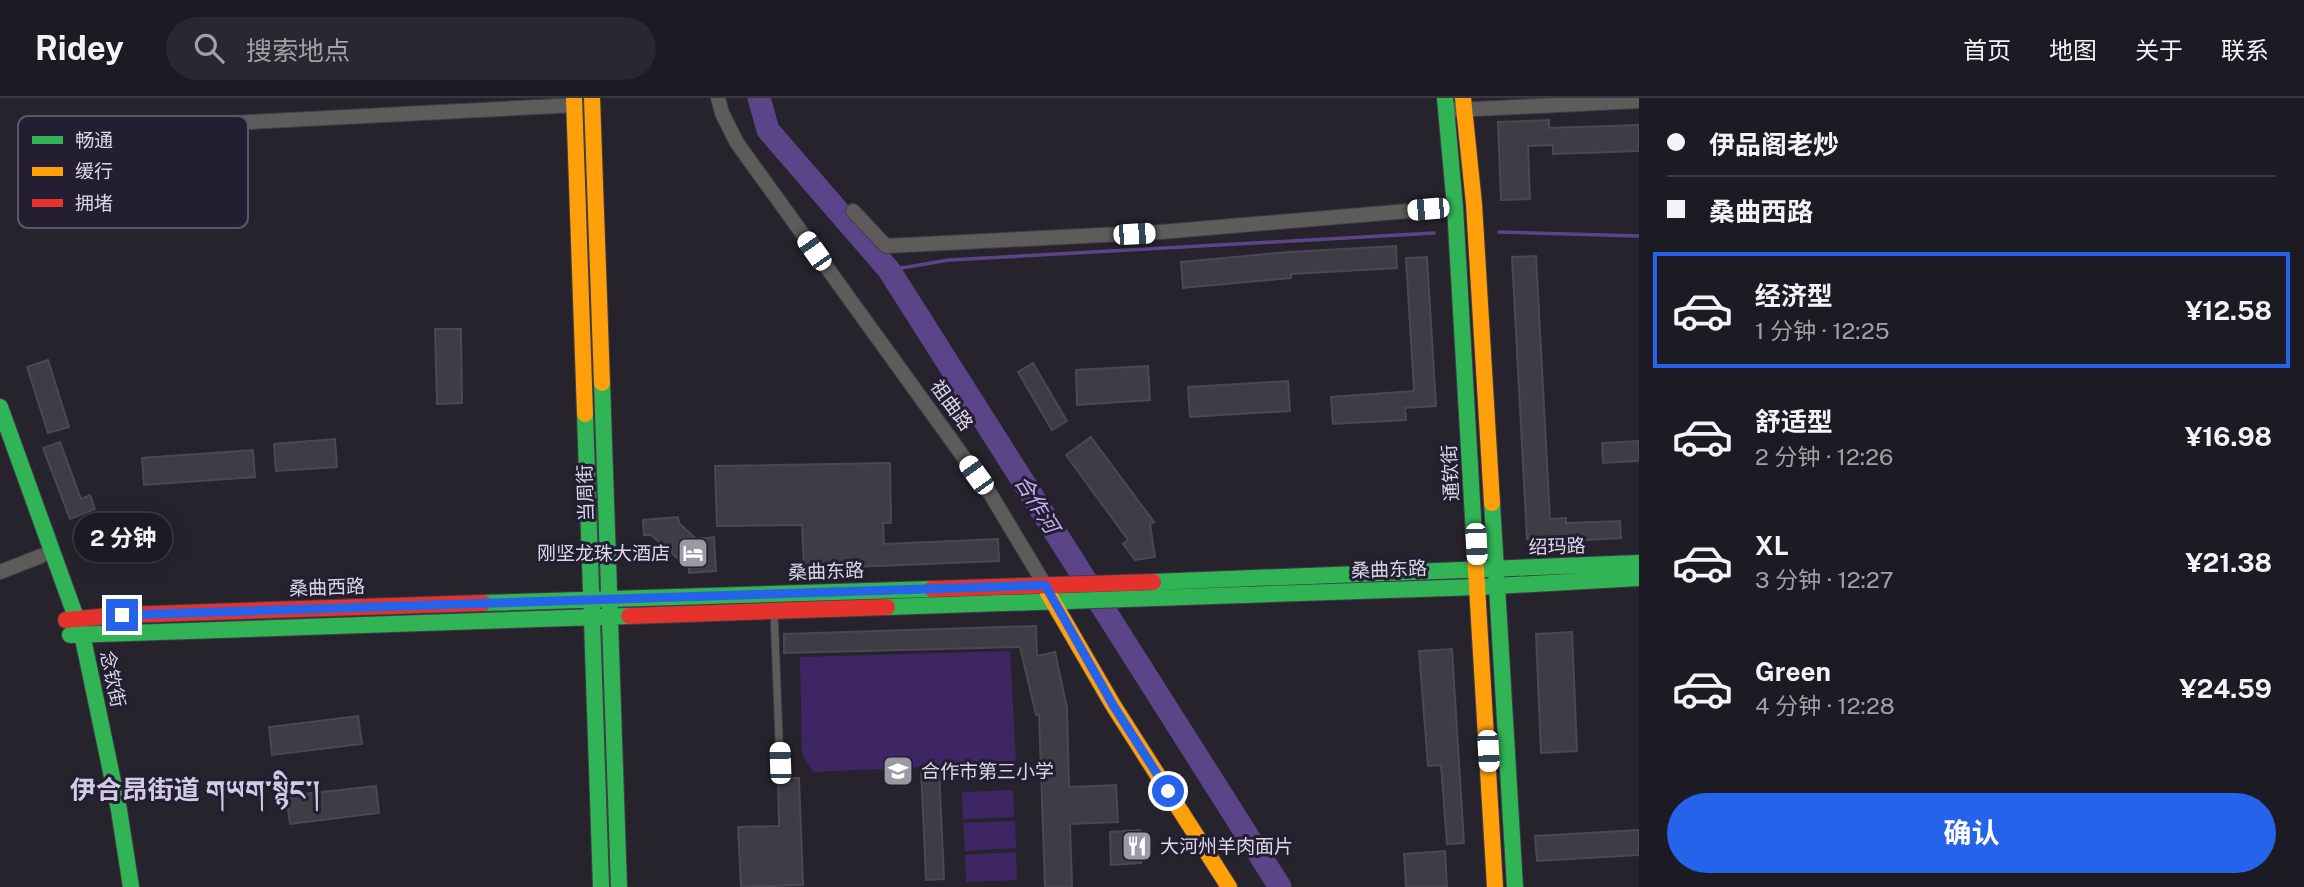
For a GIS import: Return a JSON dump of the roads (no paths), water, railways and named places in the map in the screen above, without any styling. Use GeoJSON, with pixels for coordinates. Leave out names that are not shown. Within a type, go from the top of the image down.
{"type":"FeatureCollection","features":[{"type":"Feature","properties":{"kind":"main road","name":"当周街"},"geometry":{"type":"LineString","coordinates":[[592,98],[620,887]]}},
{"type":"Feature","properties":{"kind":"main road","name":"当周街"},"geometry":{"type":"LineString","coordinates":[[575,102],[601,887]]}},
{"type":"Feature","properties":{"kind":"main road"},"geometry":{"type":"LineString","coordinates":[[1464,103],[1474,204],[1515,887]]}},
{"type":"Feature","properties":{"kind":"main road","name":"通钦街"},"geometry":{"type":"LineString","coordinates":[[1446,104],[1455,207],[1495,887]]}},
{"type":"Feature","properties":{"kind":"main road","name":"念钦街"},"geometry":{"type":"LineString","coordinates":[[0,407],[73,627],[119,810],[131,887]]}},
{"type":"Feature","properties":{"kind":"main road","name":"念钦街"},"geometry":{"type":"LineString","coordinates":[[0,447],[41,556],[73,627],[118,887]]}},
{"type":"Feature","properties":{"kind":"main road","name":"绍玛路"},"geometry":{"type":"LineString","coordinates":[[1496,578],[1639,564]]}},
{"type":"Feature","properties":{"kind":"main road","name":"桑曲东路"},"geometry":{"type":"LineString","coordinates":[[591,599],[610,608],[774,610],[1048,593],[1062,585],[1130,590],[1478,578]]}},
{"type":"Feature","properties":{"kind":"main road","name":"绍玛路"},"geometry":{"type":"LineString","coordinates":[[1478,578],[1639,578]]}},
{"type":"Feature","properties":{"kind":"main road","name":"桑曲东路"},"geometry":{"type":"LineString","coordinates":[[591,617],[610,608],[1048,593],[1072,600],[1130,590]]}},
{"type":"Feature","properties":{"kind":"main road","name":"祖曲路"},"geometry":{"type":"LineString","coordinates":[[1048,593],[1113,705],[1229,887]]}},
{"type":"Feature","properties":{"kind":"main road","name":"桑曲西路"},"geometry":{"type":"LineString","coordinates":[[73,627],[122,615],[591,599]]}},
{"type":"Feature","properties":{"kind":"main road","name":"桑曲西路"},"geometry":{"type":"LineString","coordinates":[[73,627],[591,617]]}},
{"type":"Feature","properties":{"kind":"street","name":"祖曲路"},"geometry":{"type":"LineString","coordinates":[[718,98],[722,113],[737,143],[991,495],[1048,593]]}},
{"type":"Feature","properties":{"kind":"street"},"geometry":{"type":"LineString","coordinates":[[1446,104],[1639,101]]}},
{"type":"Feature","properties":{"kind":"street"},"geometry":{"type":"LineString","coordinates":[[248,121],[575,102]]}},
{"type":"Feature","properties":{"kind":"street"},"geometry":{"type":"LineString","coordinates":[[853,211],[886,246],[1161,232],[1455,207]]}},
{"type":"Feature","properties":{"kind":"street"},"geometry":{"type":"LineString","coordinates":[[0,572],[41,556]]}},
{"type":"Feature","properties":{"kind":"lane"},"geometry":{"type":"LineString","coordinates":[[774,610],[780,763]]}},
{"type":"Feature","properties":{"kind":"waterway","name":"合作河"},"geometry":{"type":"LineString","coordinates":[[759,98],[768,130],[889,270],[1280,887]]}},
{"type":"Feature","properties":{"kind":"waterway"},"geometry":{"type":"LineString","coordinates":[[1499,232],[1639,236]]}},
{"type":"Feature","properties":{"kind":"waterway"},"geometry":{"type":"LineString","coordinates":[[889,270],[949,260],[1434,233]]}},
{"type":"Feature","properties":{"kind":"place","name":"刚坚龙珠大酒店"},"geometry":{"type":"Point","coordinates":[693,553]}},
{"type":"Feature","properties":{"kind":"place","name":"合作市第三小学"},"geometry":{"type":"Point","coordinates":[898,771]}},
{"type":"Feature","properties":{"kind":"place","name":"大河州羊肉面片"},"geometry":{"type":"Point","coordinates":[1137,846]}},
{"type":"Feature","properties":{"kind":"district","name":"伊合昂街道 གཡག་སྙིང༌།"},"geometry":{"type":"Point","coordinates":[195,789]}}]}
